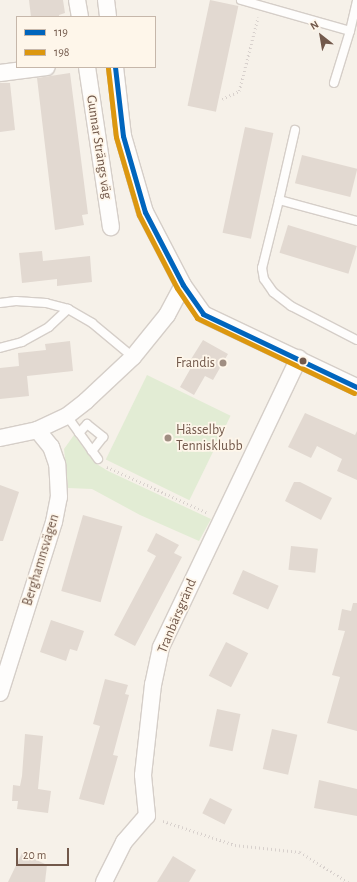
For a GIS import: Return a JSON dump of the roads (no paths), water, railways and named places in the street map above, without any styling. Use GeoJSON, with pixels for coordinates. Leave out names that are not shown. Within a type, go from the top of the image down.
{"type":"FeatureCollection","features":[{"type":"Feature","properties":{"kind":"street"},"geometry":{"type":"LineString","coordinates":[[77,0],[80,16]]}},
{"type":"Feature","properties":{"kind":"street"},"geometry":{"type":"LineString","coordinates":[[106,0],[108,16]]}},
{"type":"Feature","properties":{"kind":"street"},"geometry":{"type":"LineString","coordinates":[[0,73],[39,68]]}},
{"type":"Feature","properties":{"kind":"street","name":"Gunnar Strängs väg"},"geometry":{"type":"LineString","coordinates":[[87,68],[111,227]]}},
{"type":"Feature","properties":{"kind":"street"},"geometry":{"type":"LineString","coordinates":[[115,68],[124,136],[146,212],[183,285],[203,314],[357,386]]}},
{"type":"Feature","properties":{"kind":"street"},"geometry":{"type":"LineString","coordinates":[[0,438],[37,430],[67,416],[132,358],[167,315],[183,285]]}},
{"type":"Feature","properties":{"kind":"street","name":"Tranbärsgränd"},"geometry":{"type":"LineString","coordinates":[[104,882],[124,842],[147,816],[144,776],[153,684],[161,647],[299,358]]}},
{"type":"Feature","properties":{"kind":"street","name":"Berghamnsvägen"},"geometry":{"type":"LineString","coordinates":[[0,693],[54,522],[59,497],[57,464],[51,447],[37,430]]}},
{"type":"Feature","properties":{"kind":"lane"},"geometry":{"type":"LineString","coordinates":[[241,0],[350,31]]}},
{"type":"Feature","properties":{"kind":"lane"},"geometry":{"type":"LineString","coordinates":[[334,83],[350,31],[357,1]]}},
{"type":"Feature","properties":{"kind":"lane"},"geometry":{"type":"LineString","coordinates":[[295,130],[262,268],[264,279],[272,292],[291,306],[357,340]]}},
{"type":"Feature","properties":{"kind":"lane"},"geometry":{"type":"LineString","coordinates":[[279,200],[357,221]]}},
{"type":"Feature","properties":{"kind":"lane"},"geometry":{"type":"LineString","coordinates":[[0,303],[16,301],[46,303],[68,309],[92,323],[132,358]]}},
{"type":"Feature","properties":{"kind":"lane"},"geometry":{"type":"LineString","coordinates":[[0,348],[22,342],[49,327],[68,309]]}},
{"type":"Feature","properties":{"kind":"lane"},"geometry":{"type":"LineString","coordinates":[[67,416],[98,460]]}},
{"type":"Feature","properties":{"kind":"lane"},"geometry":{"type":"LineString","coordinates":[[79,433],[87,424],[103,437],[92,451]]}},
{"type":"Feature","properties":{"kind":"place","name":"Frandis"},"geometry":{"type":"Point","coordinates":[223,363]}},
{"type":"Feature","properties":{"kind":"place","name":"Hässelby Tennisklubb"},"geometry":{"type":"Point","coordinates":[168,438]}}]}
